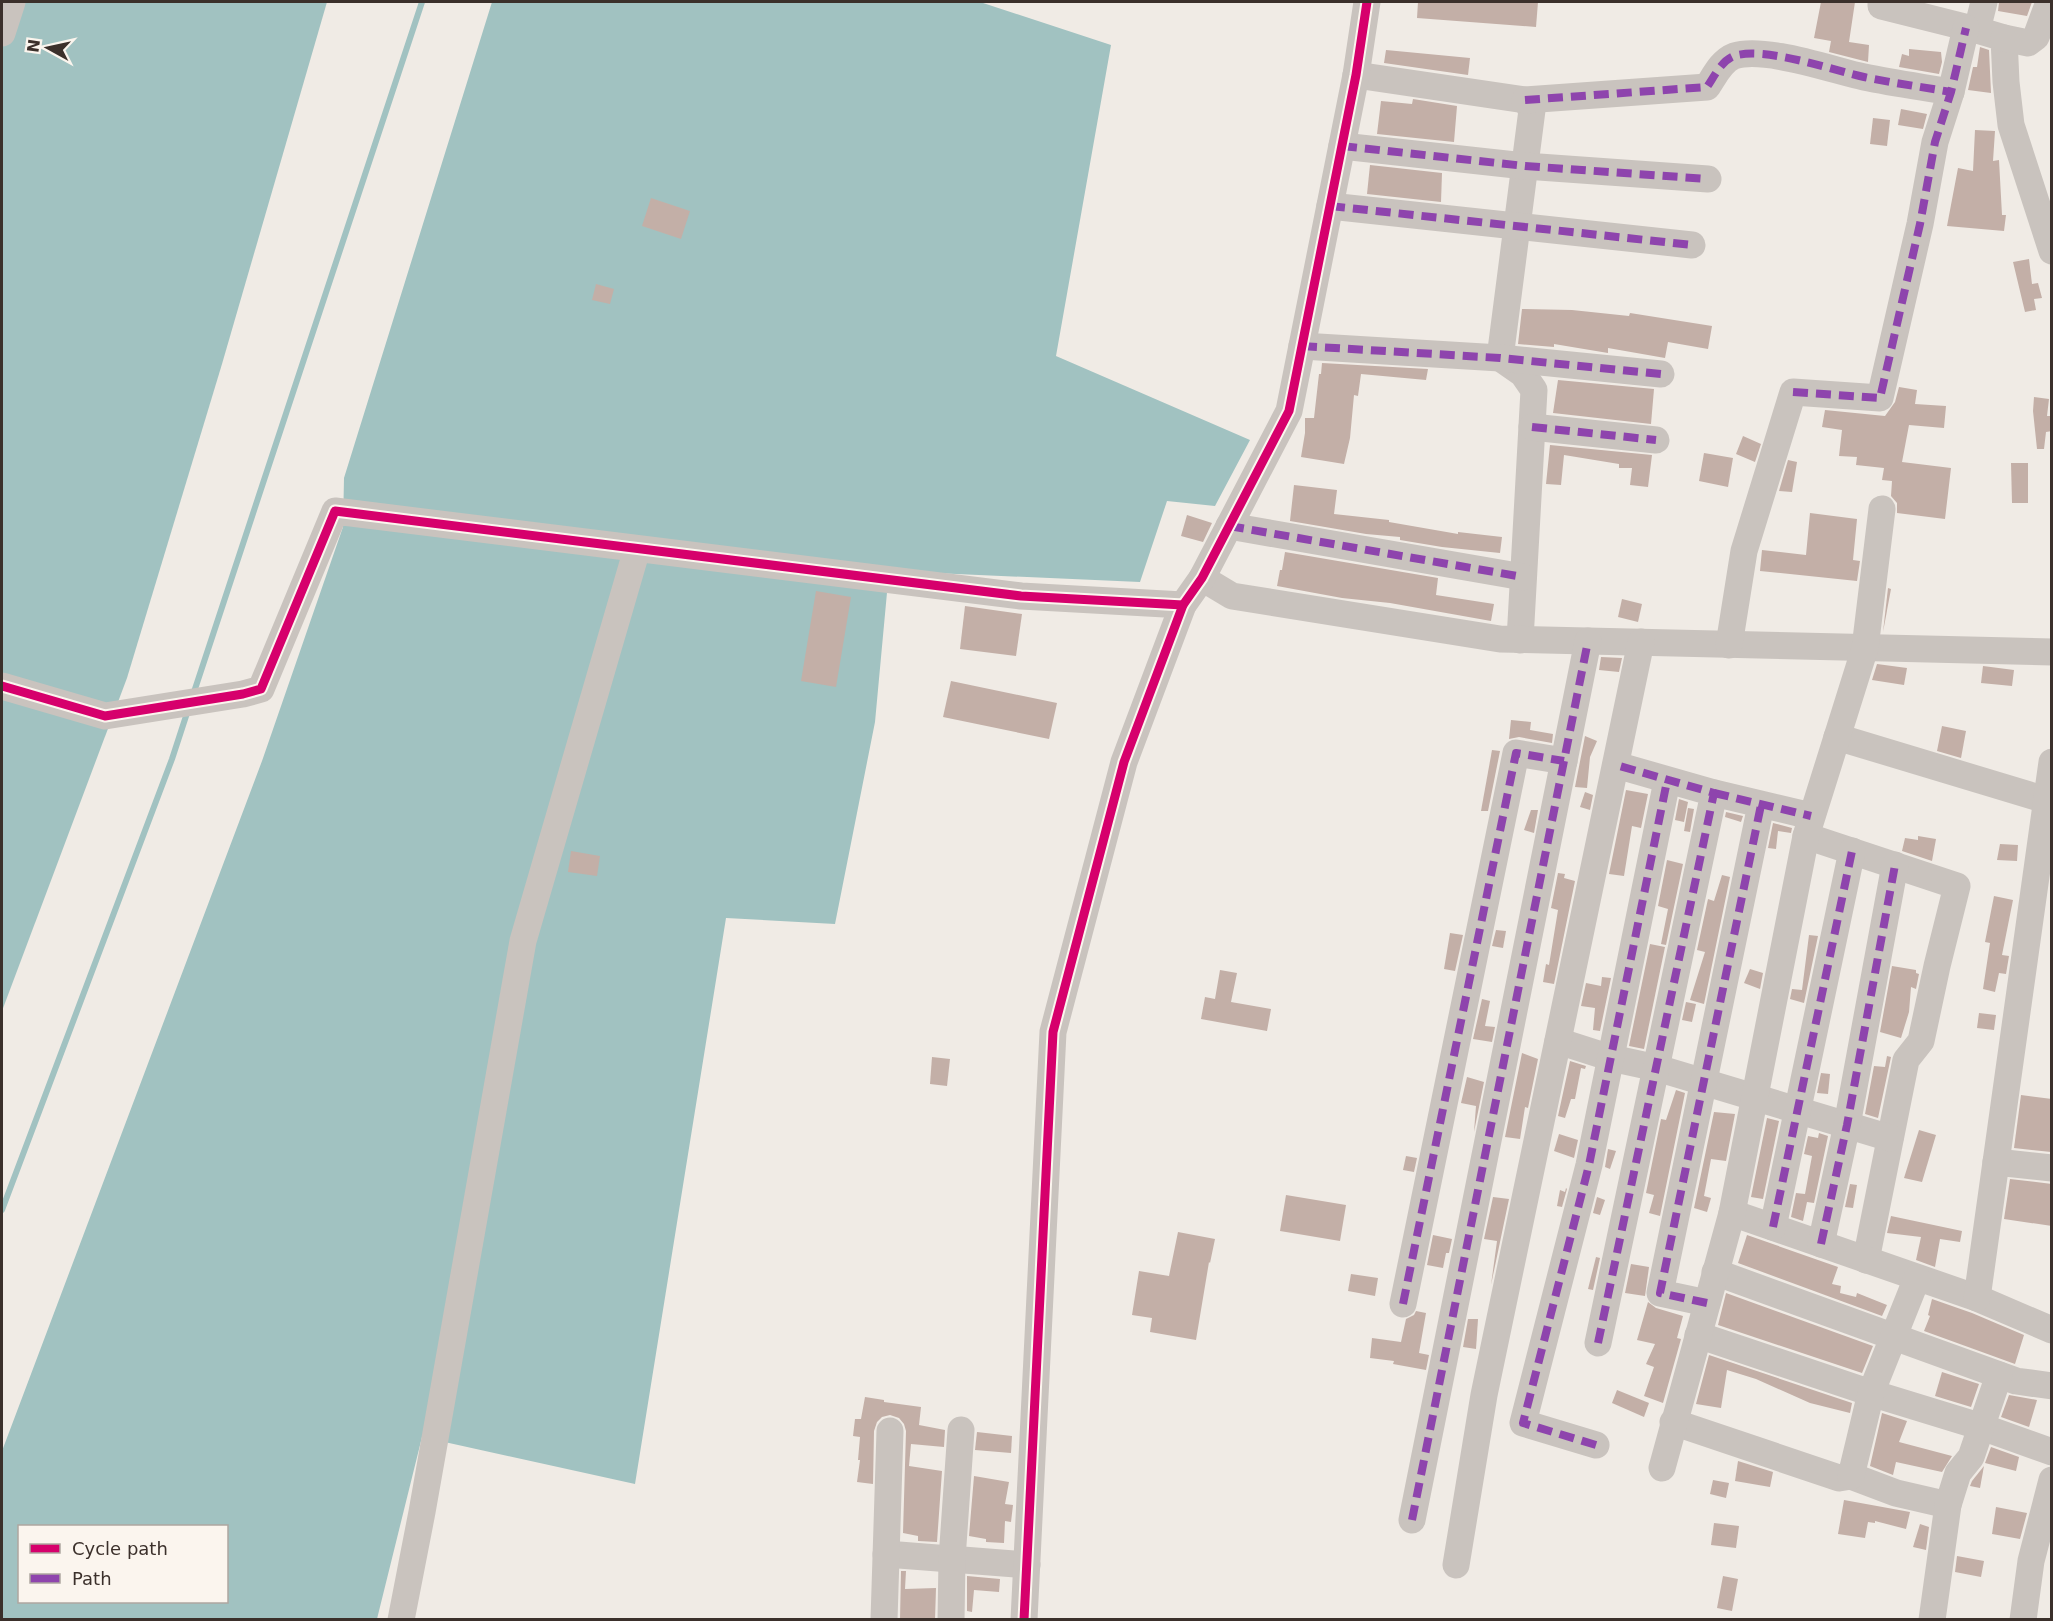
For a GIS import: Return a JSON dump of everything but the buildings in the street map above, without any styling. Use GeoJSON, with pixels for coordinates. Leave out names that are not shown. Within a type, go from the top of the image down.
{"type":"FeatureCollection","features":[{"type":"Feature","properties":{"kind":"street"},"geometry":{"type":"LineString","coordinates":[[2,33],[12,2]]}},
{"type":"Feature","properties":{"kind":"street"},"geometry":{"type":"LineString","coordinates":[[1024,1620],[1053,1032],[1124,762],[1184,605],[1202,578],[1289,411],[1356,75],[1367,2]]}},
{"type":"Feature","properties":{"kind":"street"},"geometry":{"type":"LineString","coordinates":[[1881,2],[1881,6],[2028,43],[2036,37],[2049,2]]}},
{"type":"Feature","properties":{"kind":"street"},"geometry":{"type":"LineString","coordinates":[[1729,645],[1744,551],[1793,392],[1880,398],[1920,224],[1935,142],[1972,29],[1984,2]]}},
{"type":"Feature","properties":{"kind":"street"},"geometry":{"type":"LineString","coordinates":[[2004,38],[2011,125],[2052,251]]}},
{"type":"Feature","properties":{"kind":"street"},"geometry":{"type":"LineString","coordinates":[[1356,75],[1525,100],[1707,87],[1722,65],[1732,57],[1749,54],[1800,60],[1863,77],[1951,92]]}},
{"type":"Feature","properties":{"kind":"street"},"geometry":{"type":"LineString","coordinates":[[1500,358],[1532,110],[1525,100]]}},
{"type":"Feature","properties":{"kind":"street"},"geometry":{"type":"LineString","coordinates":[[1342,146],[1525,166],[1708,179]]}},
{"type":"Feature","properties":{"kind":"street"},"geometry":{"type":"LineString","coordinates":[[1330,206],[1692,245]]}},
{"type":"Feature","properties":{"kind":"street"},"geometry":{"type":"LineString","coordinates":[[1302,346],[1500,358],[1661,374]]}},
{"type":"Feature","properties":{"kind":"street"},"geometry":{"type":"LineString","coordinates":[[1500,358],[1523,374],[1534,390],[1520,640]]}},
{"type":"Feature","properties":{"kind":"street"},"geometry":{"type":"LineString","coordinates":[[1532,427],[1656,440]]}},
{"type":"Feature","properties":{"kind":"street"},"geometry":{"type":"LineString","coordinates":[[1662,1468],[1732,1213],[1808,826],[1865,648],[1882,508]]}},
{"type":"Feature","properties":{"kind":"street"},"geometry":{"type":"LineString","coordinates":[[2,686],[105,716],[243,694],[261,689],[335,511],[1021,596],[1184,605]]}},
{"type":"Feature","properties":{"kind":"street"},"geometry":{"type":"LineString","coordinates":[[1229,526],[1523,577]]}},
{"type":"Feature","properties":{"kind":"street"},"geometry":{"type":"LineString","coordinates":[[401,1620],[523,941],[637,549]]}},
{"type":"Feature","properties":{"kind":"street"},"geometry":{"type":"LineString","coordinates":[[1202,578],[1232,596],[1500,639],[2052,652]]}},
{"type":"Feature","properties":{"kind":"street"},"geometry":{"type":"LineString","coordinates":[[1412,1520],[1588,641]]}},
{"type":"Feature","properties":{"kind":"street"},"geometry":{"type":"LineString","coordinates":[[1456,1565],[1484,1395],[1641,642]]}},
{"type":"Feature","properties":{"kind":"street"},"geometry":{"type":"LineString","coordinates":[[1837,736],[2046,800]]}},
{"type":"Feature","properties":{"kind":"street"},"geometry":{"type":"LineString","coordinates":[[1403,1304],[1516,753],[1564,761]]}},
{"type":"Feature","properties":{"kind":"street"},"geometry":{"type":"LineString","coordinates":[[1977,1298],[2046,836],[2046,800],[2052,762]]}},
{"type":"Feature","properties":{"kind":"street"},"geometry":{"type":"LineString","coordinates":[[1616,765],[1667,781],[1761,805],[1808,826],[1852,851],[1957,886],[1936,966],[1921,1041],[1906,1060],[1866,1260]]}},
{"type":"Feature","properties":{"kind":"street"},"geometry":{"type":"LineString","coordinates":[[1596,1445],[1523,1423],[1589,1165],[1667,781]]}},
{"type":"Feature","properties":{"kind":"street"},"geometry":{"type":"LineString","coordinates":[[1598,1342],[1714,793]]}},
{"type":"Feature","properties":{"kind":"street"},"geometry":{"type":"LineString","coordinates":[[1707,1303],[1659,1293],[1761,805]]}},
{"type":"Feature","properties":{"kind":"street"},"geometry":{"type":"LineString","coordinates":[[1773,1227],[1852,851]]}},
{"type":"Feature","properties":{"kind":"street"},"geometry":{"type":"LineString","coordinates":[[1821,1244],[1895,865]]}},
{"type":"Feature","properties":{"kind":"street"},"geometry":{"type":"LineString","coordinates":[[1558,1041],[1611,1058],[1657,1068],[1754,1096],[1890,1138]]}},
{"type":"Feature","properties":{"kind":"street"},"geometry":{"type":"LineString","coordinates":[[1996,1161],[2052,1168]]}},
{"type":"Feature","properties":{"kind":"street"},"geometry":{"type":"LineString","coordinates":[[1732,1213],[1977,1298],[2052,1330]]}},
{"type":"Feature","properties":{"kind":"street"},"geometry":{"type":"LineString","coordinates":[[1715,1272],[2016,1381],[2052,1386]]}},
{"type":"Feature","properties":{"kind":"street"},"geometry":{"type":"LineString","coordinates":[[1851,1476],[1871,1393],[1917,1278]]}},
{"type":"Feature","properties":{"kind":"street"},"geometry":{"type":"LineString","coordinates":[[1698,1335],[2052,1452]]}},
{"type":"Feature","properties":{"kind":"street"},"geometry":{"type":"LineString","coordinates":[[1932,1620],[1948,1505],[1958,1473],[1971,1457],[1999,1375]]}},
{"type":"Feature","properties":{"kind":"street"},"geometry":{"type":"LineString","coordinates":[[1673,1422],[1839,1478],[1851,1476],[1896,1493],[1948,1505]]}},
{"type":"Feature","properties":{"kind":"street"},"geometry":{"type":"LineString","coordinates":[[951,1620],[952,1559],[961,1430]]}},
{"type":"Feature","properties":{"kind":"street"},"geometry":{"type":"LineString","coordinates":[[884,1620],[890,1431]]}},
{"type":"Feature","properties":{"kind":"street"},"geometry":{"type":"LineString","coordinates":[[2024,1620],[2031,1561],[2052,1480]]}},
{"type":"Feature","properties":{"kind":"street"},"geometry":{"type":"LineString","coordinates":[[886,1554],[1027,1565]]}},
{"type":"Feature","properties":{"kind":"water"},"geometry":{"type":"Polygon","coordinates":[[[2,2],[327,2],[222,364],[127,678],[2,1011],[2,2]]]}},
{"type":"Feature","properties":{"kind":"water"},"geometry":{"type":"Polygon","coordinates":[[[492,2],[980,2],[1111,45],[1056,356],[1250,440],[1215,506],[1167,501],[1140,582],[889,571],[875,722],[835,924],[726,918],[635,1484],[422,1437],[377,1619],[2,1619],[2,1451],[262,761],[343,527],[344,478],[492,2]]]}},
{"type":"Feature","properties":{"kind":"waterway"},"geometry":{"type":"LineString","coordinates":[[193,695],[422,2]]}},
{"type":"Feature","properties":{"kind":"waterway"},"geometry":{"type":"LineString","coordinates":[[2,1210],[172,759],[188,710]]}},
{"type":"Feature","properties":{"kind":"marked path"},"geometry":{"type":"LineString","coordinates":[[1793,392],[1880,398],[1920,224],[1935,142],[1951,92],[1966,28]]}},
{"type":"Feature","properties":{"kind":"marked path"},"geometry":{"type":"LineString","coordinates":[[1525,100],[1707,87],[1729,58],[1747,54],[1780,56],[1864,77],[1951,92]]}},
{"type":"Feature","properties":{"kind":"marked path"},"geometry":{"type":"LineString","coordinates":[[1342,146],[1525,166],[1708,179]]}},
{"type":"Feature","properties":{"kind":"marked path"},"geometry":{"type":"LineString","coordinates":[[1330,206],[1692,245]]}},
{"type":"Feature","properties":{"kind":"marked path"},"geometry":{"type":"LineString","coordinates":[[1302,346],[1500,358],[1661,374]]}},
{"type":"Feature","properties":{"kind":"marked path"},"geometry":{"type":"LineString","coordinates":[[1532,427],[1656,440]]}},
{"type":"Feature","properties":{"kind":"marked path"},"geometry":{"type":"LineString","coordinates":[[1229,526],[1523,577]]}},
{"type":"Feature","properties":{"kind":"marked path"},"geometry":{"type":"LineString","coordinates":[[1412,1520],[1588,641]]}},
{"type":"Feature","properties":{"kind":"marked path"},"geometry":{"type":"LineString","coordinates":[[1403,1304],[1516,753],[1564,761]]}},
{"type":"Feature","properties":{"kind":"marked path"},"geometry":{"type":"LineString","coordinates":[[1598,1343],[1714,793],[1616,765]]}},
{"type":"Feature","properties":{"kind":"marked path"},"geometry":{"type":"LineString","coordinates":[[1596,1445],[1523,1423],[1589,1165],[1667,781]]}},
{"type":"Feature","properties":{"kind":"marked path"},"geometry":{"type":"LineString","coordinates":[[1714,793],[1811,816]]}},
{"type":"Feature","properties":{"kind":"marked path"},"geometry":{"type":"LineString","coordinates":[[1707,1303],[1660,1293],[1761,805]]}},
{"type":"Feature","properties":{"kind":"marked path"},"geometry":{"type":"LineString","coordinates":[[1773,1227],[1852,851]]}},
{"type":"Feature","properties":{"kind":"marked path"},"geometry":{"type":"LineString","coordinates":[[1821,1244],[1847,1125],[1895,865]]}},
{"type":"Feature","properties":{"kind":"cycle path"},"geometry":{"type":"LineString","coordinates":[[1024,1620],[1053,1032],[1124,762],[1183,605],[1202,578],[1289,411],[1356,75],[1367,2]]}},
{"type":"Feature","properties":{"kind":"cycle path"},"geometry":{"type":"LineString","coordinates":[[2,686],[105,716],[243,694],[261,689],[335,511],[1021,596],[1183,605]]}}]}
